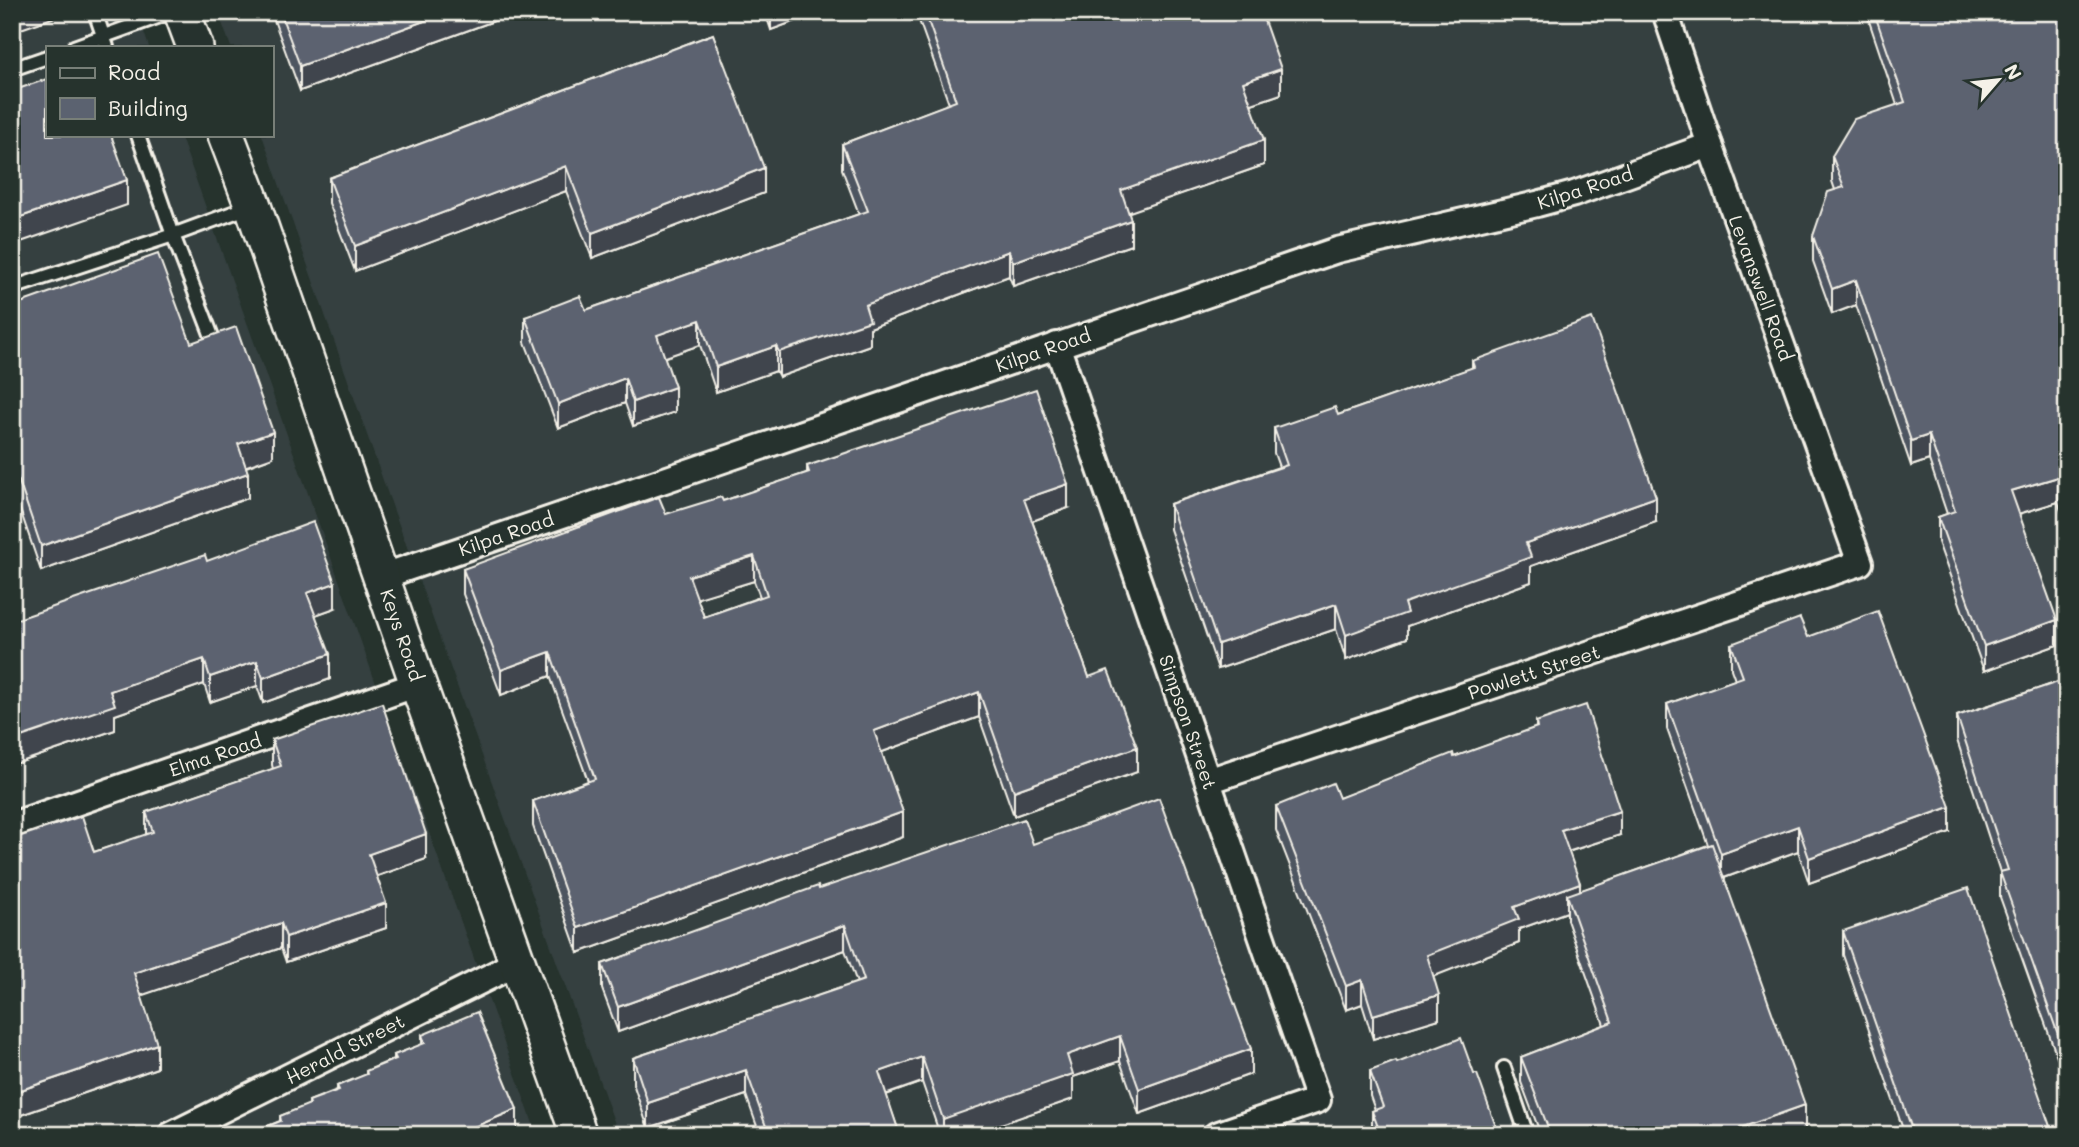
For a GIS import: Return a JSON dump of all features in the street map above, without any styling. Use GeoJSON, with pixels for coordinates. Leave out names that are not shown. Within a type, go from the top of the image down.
{"type":"FeatureCollection","features":[{"type":"Feature","properties":{"kind":"street"},"geometry":{"type":"LineString","coordinates":[[182,12],[195,46]]}},
{"type":"Feature","properties":{"kind":"street","name":"Levanswell Road"},"geometry":{"type":"LineString","coordinates":[[1665,12],[1860,563]]}},
{"type":"Feature","properties":{"kind":"street","name":"Keys Road"},"geometry":{"type":"LineString","coordinates":[[226,136],[579,1135]]}},
{"type":"Feature","properties":{"kind":"street","name":"Kilpa Road"},"geometry":{"type":"LineString","coordinates":[[381,576],[1337,250],[1574,194],[1710,145]]}},
{"type":"Feature","properties":{"kind":"street","name":"Simpson Street"},"geometry":{"type":"LineString","coordinates":[[1057,345],[1318,1100],[1216,1135]]}},
{"type":"Feature","properties":{"kind":"street","name":"Powlett Street"},"geometry":{"type":"LineString","coordinates":[[1208,781],[1860,563]]}},
{"type":"Feature","properties":{"kind":"street","name":"Elma Road"},"geometry":{"type":"LineString","coordinates":[[12,825],[418,684]]}},
{"type":"Feature","properties":{"kind":"street","name":"Herald Street"},"geometry":{"type":"LineString","coordinates":[[171,1135],[497,973],[518,960]]}},
{"type":"Feature","properties":{"kind":"lane"},"geometry":{"type":"LineString","coordinates":[[95,12],[105,42]]}},
{"type":"Feature","properties":{"kind":"lane"},"geometry":{"type":"LineString","coordinates":[[80,46],[105,42],[171,12]]}},
{"type":"Feature","properties":{"kind":"lane"},"geometry":{"type":"LineString","coordinates":[[12,69],[46,57]]}},
{"type":"Feature","properties":{"kind":"lane"},"geometry":{"type":"LineString","coordinates":[[138,136],[213,339]]}},
{"type":"Feature","properties":{"kind":"lane"},"geometry":{"type":"LineString","coordinates":[[12,288],[173,236],[253,206]]}},
{"type":"Feature","properties":{"kind":"lane"},"geometry":{"type":"LineString","coordinates":[[1504,1068],[1527,1135]]}},
{"type":"Feature","properties":{"kind":"shaded area"},"geometry":{"type":"Polygon","coordinates":[[[12,12],[137,12],[149,46],[46,46],[46,136],[180,136],[537,1135],[12,1135],[12,12]]]}},
{"type":"Feature","properties":{"kind":"shaded area"},"geometry":{"type":"Polygon","coordinates":[[[218,12],[2067,12],[2067,1135],[619,1135],[384,483],[262,136],[273,136],[273,46],[231,46],[218,12]]]}},
{"type":"Feature","properties":{"kind":"building"},"geometry":{"type":"Polygon","coordinates":[[[280,12],[449,12],[300,66],[280,12]]]}},
{"type":"Feature","properties":{"kind":"building"},"geometry":{"type":"Polygon","coordinates":[[[925,12],[1261,12],[1281,69],[1243,82],[1264,140],[1121,190],[1131,220],[1013,262],[1009,251],[865,305],[870,321],[779,352],[776,346],[716,367],[700,320],[657,335],[675,387],[633,402],[625,378],[558,404],[525,317],[580,296],[586,310],[868,211],[842,144],[956,101],[925,12]]]}},
{"type":"Feature","properties":{"kind":"building"},"geometry":{"type":"Polygon","coordinates":[[[1874,12],[2067,12],[2067,503],[2058,477],[2011,491],[2057,620],[1984,646],[1938,517],[1955,511],[1929,435],[1911,441],[1856,280],[1832,289],[1813,236],[1828,192],[1844,187],[1832,156],[1854,119],[1905,102],[1874,12]]]}},
{"type":"Feature","properties":{"kind":"building"},"geometry":{"type":"Polygon","coordinates":[[[713,34],[764,168],[592,233],[566,166],[355,246],[329,178],[713,34]]]}},
{"type":"Feature","properties":{"kind":"building"},"geometry":{"type":"Polygon","coordinates":[[[46,79],[46,136],[111,136],[127,180],[12,220],[12,91],[46,79]]]}},
{"type":"Feature","properties":{"kind":"building"},"geometry":{"type":"Polygon","coordinates":[[[158,254],[191,343],[236,327],[273,432],[238,444],[248,473],[41,546],[12,461],[12,306],[158,254]]]}},
{"type":"Feature","properties":{"kind":"building"},"geometry":{"type":"Polygon","coordinates":[[[1592,318],[1656,497],[1526,543],[1531,557],[1404,603],[1407,613],[1346,635],[1336,604],[1218,644],[1170,504],[1287,465],[1274,428],[1335,407],[1338,415],[1474,367],[1472,361],[1592,318]]]}},
{"type":"Feature","properties":{"kind":"building"},"geometry":{"type":"Polygon","coordinates":[[[1036,389],[1068,484],[1024,499],[1089,677],[1108,670],[1137,747],[1014,791],[979,692],[874,731],[903,812],[578,928],[533,801],[595,779],[550,652],[501,670],[463,569],[659,497],[666,514],[721,497],[723,501],[809,472],[807,466],[1036,389]],[[754,556],[689,576],[704,617],[767,595],[754,556]]]}},
{"type":"Feature","properties":{"kind":"building"},"geometry":{"type":"Polygon","coordinates":[[[313,522],[335,583],[307,593],[330,654],[263,678],[257,661],[210,677],[204,659],[110,691],[115,705],[12,740],[12,621],[205,555],[207,561],[313,522]]]}},
{"type":"Feature","properties":{"kind":"building"},"geometry":{"type":"Polygon","coordinates":[[[1878,611],[1950,807],[1809,858],[1798,826],[1721,854],[1667,704],[1743,677],[1731,644],[1800,618],[1808,637],[1878,611]]]}},
{"type":"Feature","properties":{"kind":"building"},"geometry":{"type":"Polygon","coordinates":[[[2067,679],[2067,1038],[2060,1040],[2000,872],[2008,870],[1957,716],[2067,679]]]}},
{"type":"Feature","properties":{"kind":"building"},"geometry":{"type":"Polygon","coordinates":[[[382,703],[426,834],[369,854],[386,903],[286,937],[281,923],[134,973],[157,1044],[12,1093],[12,894],[18,892],[12,875],[12,839],[82,816],[94,852],[153,832],[146,812],[281,766],[272,740],[382,703]]]}},
{"type":"Feature","properties":{"kind":"building"},"geometry":{"type":"Polygon","coordinates":[[[1586,705],[1620,811],[1561,830],[1580,883],[1514,907],[1519,919],[1427,955],[1439,995],[1373,1015],[1362,980],[1346,986],[1276,806],[1333,783],[1339,798],[1453,753],[1454,757],[1537,727],[1536,722],[1586,705]]]}},
{"type":"Feature","properties":{"kind":"building"},"geometry":{"type":"Polygon","coordinates":[[[1159,798],[1251,1049],[1139,1089],[1120,1036],[1067,1055],[1073,1074],[943,1119],[922,1057],[879,1072],[900,1135],[769,1135],[746,1070],[648,1103],[633,1058],[864,980],[845,925],[618,1007],[602,964],[818,886],[819,889],[1024,819],[1033,844],[1159,798]]]}},
{"type":"Feature","properties":{"kind":"building"},"geometry":{"type":"Polygon","coordinates":[[[1712,844],[1805,1105],[1740,1128],[1743,1135],[1551,1135],[1521,1057],[1612,1022],[1567,895],[1712,844]]]}},
{"type":"Feature","properties":{"kind":"building"},"geometry":{"type":"Polygon","coordinates":[[[1968,888],[2053,1135],[1914,1135],[1843,931],[1968,888]]]}},
{"type":"Feature","properties":{"kind":"building"},"geometry":{"type":"Polygon","coordinates":[[[477,1012],[517,1109],[455,1135],[254,1135],[253,1132],[281,1121],[280,1116],[339,1090],[337,1086],[396,1059],[394,1055],[425,1043],[422,1035],[477,1012]]]}},
{"type":"Feature","properties":{"kind":"building"},"geometry":{"type":"Polygon","coordinates":[[[1461,1038],[1499,1135],[1381,1135],[1372,1111],[1383,1107],[1370,1071],[1461,1038]]]}},
{"type":"Feature","properties":{"kind":"building"},"geometry":{"type":"Polygon","coordinates":[[[707,1130],[709,1135],[692,1135],[707,1130]]]}}]}
